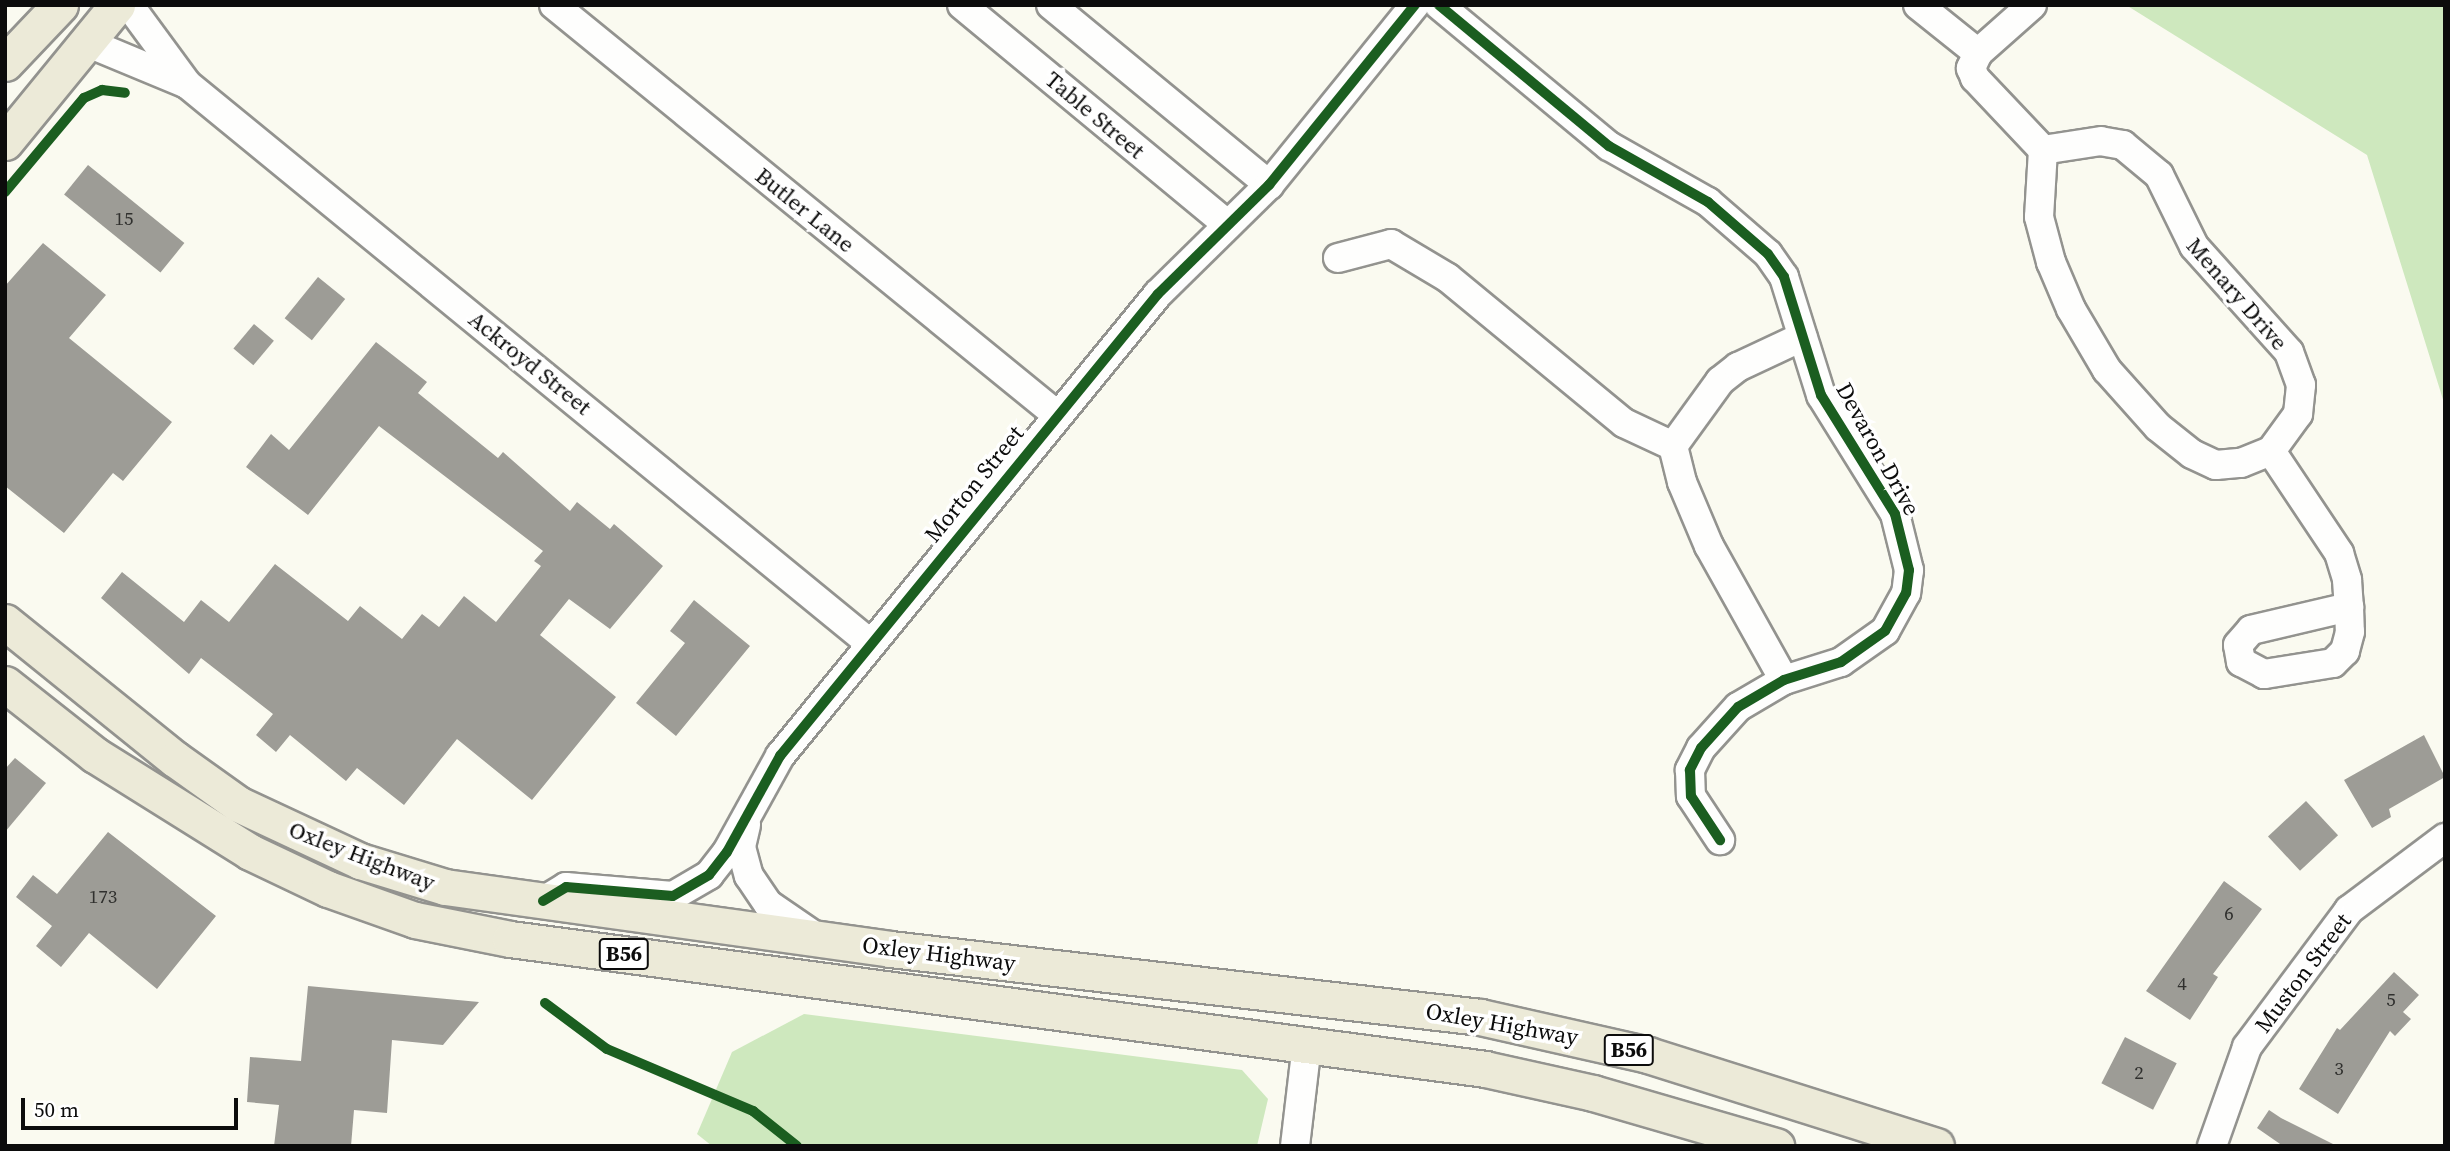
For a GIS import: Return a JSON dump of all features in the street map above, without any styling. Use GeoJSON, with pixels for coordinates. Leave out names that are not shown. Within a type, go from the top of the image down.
{"type":"FeatureCollection","features":[{"type":"Feature","properties":{"kind":"main road"},"geometry":{"type":"LineString","coordinates":[[5,142],[117,5]]}},
{"type":"Feature","properties":{"kind":"main road"},"geometry":{"type":"LineString","coordinates":[[5,64],[55,7]]}},
{"type":"Feature","properties":{"kind":"main road","name":"Oxley Highway"},"geometry":{"type":"LineString","coordinates":[[5,622],[175,759],[262,817],[394,873],[491,897],[543,901],[917,952],[1480,1017],[1555,1031],[1661,1059],[1936,1146]]}},
{"type":"Feature","properties":{"kind":"main road","name":"Oxley Highway"},"geometry":{"type":"LineString","coordinates":[[5,684],[94,755],[250,852],[318,885],[415,920],[510,939],[1307,1044],[1521,1076],[1776,1146]]}},
{"type":"Feature","properties":{"kind":"main road"},"geometry":{"type":"LineString","coordinates":[[1307,1044],[1311,997]]}},
{"type":"Feature","properties":{"kind":"street","name":"Ackroyd Street"},"geometry":{"type":"LineString","coordinates":[[129,5],[187,84],[871,644]]}},
{"type":"Feature","properties":{"kind":"street","name":"Butler Lane"},"geometry":{"type":"LineString","coordinates":[[554,5],[1057,415]]}},
{"type":"Feature","properties":{"kind":"street","name":"Table Street"},"geometry":{"type":"LineString","coordinates":[[962,5],[1228,225]]}},
{"type":"Feature","properties":{"kind":"street"},"geometry":{"type":"LineString","coordinates":[[1051,5],[1269,185]]}},
{"type":"Feature","properties":{"kind":"street","name":"Morton Street"},"geometry":{"type":"LineString","coordinates":[[543,901],[566,887],[673,896],[690,890],[727,852],[780,756],[1158,294],[1269,185],[1415,5]]}},
{"type":"Feature","properties":{"kind":"street","name":"Devaron Drive"},"geometry":{"type":"LineString","coordinates":[[1438,5],[1609,146],[1709,202],[1747,233],[1784,277],[1821,395],[1895,514],[1909,570],[1906,593],[1885,631],[1841,662],[1784,680],[1738,707],[1715,728],[1690,770],[1691,796],[1720,840]]}},
{"type":"Feature","properties":{"kind":"street"},"geometry":{"type":"LineString","coordinates":[[1918,5],[1978,53]]}},
{"type":"Feature","properties":{"kind":"street"},"geometry":{"type":"LineString","coordinates":[[2032,5],[1978,53],[1972,68],[1975,78],[2043,150],[2039,217],[2051,262],[2071,309],[2107,370],[2158,427],[2192,454],[2216,465],[2241,463],[2270,451],[2339,553],[2349,607]]}},
{"type":"Feature","properties":{"kind":"street","name":"Ackroyd Street"},"geometry":{"type":"LineString","coordinates":[[86,42],[187,84]]}},
{"type":"Feature","properties":{"kind":"street","name":"Menary Drive"},"geometry":{"type":"LineString","coordinates":[[2043,150],[2101,141],[2123,145],[2159,175],[2194,246],[2289,352],[2301,385],[2298,414],[2270,451]]}},
{"type":"Feature","properties":{"kind":"street"},"geometry":{"type":"LineString","coordinates":[[1338,258],[1391,244],[1448,278],[1624,423],[1673,446]]}},
{"type":"Feature","properties":{"kind":"street"},"geometry":{"type":"LineString","coordinates":[[1784,680],[1709,546],[1682,482],[1673,446],[1720,381],[1738,367],[1802,337]]}},
{"type":"Feature","properties":{"kind":"street","name":"Morton Street"},"geometry":{"type":"LineString","coordinates":[[749,809],[741,847],[749,876],[768,904],[816,937]]}},
{"type":"Feature","properties":{"kind":"street","name":"Muston Street"},"geometry":{"type":"LineString","coordinates":[[2211,1146],[2247,1047],[2349,910],[2445,838]]}},
{"type":"Feature","properties":{"kind":"street"},"geometry":{"type":"LineString","coordinates":[[1294,1146],[1307,1044]]}},
{"type":"Feature","properties":{"kind":"green space"},"geometry":{"type":"Polygon","coordinates":[[[2126,5],[2445,5],[2445,406],[2367,155],[2126,5]]]}},
{"type":"Feature","properties":{"kind":"green space"},"geometry":{"type":"Polygon","coordinates":[[[804,1014],[1242,1070],[1268,1099],[1257,1146],[712,1146],[697,1134],[732,1052],[804,1014]]]}},
{"type":"Feature","properties":{"kind":"building"},"geometry":{"type":"Polygon","coordinates":[[[88,165],[184,243],[160,273],[64,195],[88,165]]]}},
{"type":"Feature","properties":{"kind":"building"},"geometry":{"type":"Polygon","coordinates":[[[43,243],[106,295],[69,338],[172,422],[123,481],[113,473],[64,533],[5,486],[5,286],[43,243]]]}},
{"type":"Feature","properties":{"kind":"building"},"geometry":{"type":"Polygon","coordinates":[[[318,277],[345,299],[312,340],[285,318],[318,277]]]}},
{"type":"Feature","properties":{"kind":"building"},"geometry":{"type":"Polygon","coordinates":[[[254,324],[274,341],[253,365],[233,349],[254,324]]]}},
{"type":"Feature","properties":{"kind":"building"},"geometry":{"type":"Polygon","coordinates":[[[376,342],[427,382],[418,393],[498,458],[503,452],[570,511],[577,502],[610,529],[614,524],[663,566],[610,629],[569,599],[540,635],[616,697],[532,800],[457,739],[404,805],[357,768],[346,781],[290,735],[276,752],[256,735],[273,714],[201,658],[189,674],[101,598],[122,572],[184,622],[201,600],[229,622],[275,564],[348,621],[360,606],[402,639],[422,614],[439,627],[464,596],[496,622],[541,566],[534,561],[543,551],[379,426],[308,515],[246,467],[271,434],[289,450],[376,342]]]}},
{"type":"Feature","properties":{"kind":"building"},"geometry":{"type":"Polygon","coordinates":[[[694,600],[750,646],[676,736],[636,703],[685,643],[670,631],[694,600]]]}},
{"type":"Feature","properties":{"kind":"building"},"geometry":{"type":"Polygon","coordinates":[[[2424,735],[2445,777],[2389,809],[2391,817],[2372,828],[2344,780],[2424,735]]]}},
{"type":"Feature","properties":{"kind":"building"},"geometry":{"type":"Polygon","coordinates":[[[15,758],[46,783],[5,832],[5,769],[15,758]]]}},
{"type":"Feature","properties":{"kind":"building"},"geometry":{"type":"Polygon","coordinates":[[[2306,801],[2338,835],[2300,871],[2268,836],[2306,801]]]}},
{"type":"Feature","properties":{"kind":"building"},"geometry":{"type":"Polygon","coordinates":[[[108,832],[216,916],[157,989],[89,933],[61,967],[36,946],[52,926],[16,897],[33,875],[57,894],[108,832]]]}},
{"type":"Feature","properties":{"kind":"building"},"geometry":{"type":"Polygon","coordinates":[[[2224,881],[2262,909],[2213,974],[2218,977],[2190,1020],[2146,991],[2224,881]]]}},
{"type":"Feature","properties":{"kind":"building"},"geometry":{"type":"Polygon","coordinates":[[[2394,972],[2419,995],[2403,1012],[2411,1019],[2395,1036],[2390,1031],[2338,1114],[2299,1089],[2337,1028],[2340,1030],[2394,972]]]}},
{"type":"Feature","properties":{"kind":"building"},"geometry":{"type":"Polygon","coordinates":[[[308,986],[479,1002],[443,1045],[392,1040],[387,1113],[354,1110],[351,1146],[274,1146],[279,1105],[247,1102],[250,1057],[301,1061],[308,986]]]}},
{"type":"Feature","properties":{"kind":"building"},"geometry":{"type":"Polygon","coordinates":[[[2125,1037],[2177,1063],[2153,1110],[2101,1083],[2125,1037]]]}},
{"type":"Feature","properties":{"kind":"building"},"geometry":{"type":"Polygon","coordinates":[[[2269,1110],[2337,1146],[2283,1146],[2257,1128],[2269,1110]]]}},
{"type":"Feature","properties":{"kind":"cycle path"},"geometry":{"type":"LineString","coordinates":[[543,901],[566,887],[673,896],[709,875],[727,852],[780,756],[1158,294],[1269,185],[1415,5]]}},
{"type":"Feature","properties":{"kind":"cycle path"},"geometry":{"type":"LineString","coordinates":[[1439,5],[1609,146],[1708,202],[1768,254],[1784,277],[1821,395],[1895,514],[1909,570],[1906,593],[1885,631],[1841,662],[1784,680],[1738,707],[1701,748],[1690,770],[1691,796],[1720,840]]}},
{"type":"Feature","properties":{"kind":"cycle path"},"geometry":{"type":"LineString","coordinates":[[5,192],[84,98],[102,90],[125,93]]}},
{"type":"Feature","properties":{"kind":"cycle path"},"geometry":{"type":"LineString","coordinates":[[545,1003],[607,1049],[753,1111],[797,1146]]}}]}
